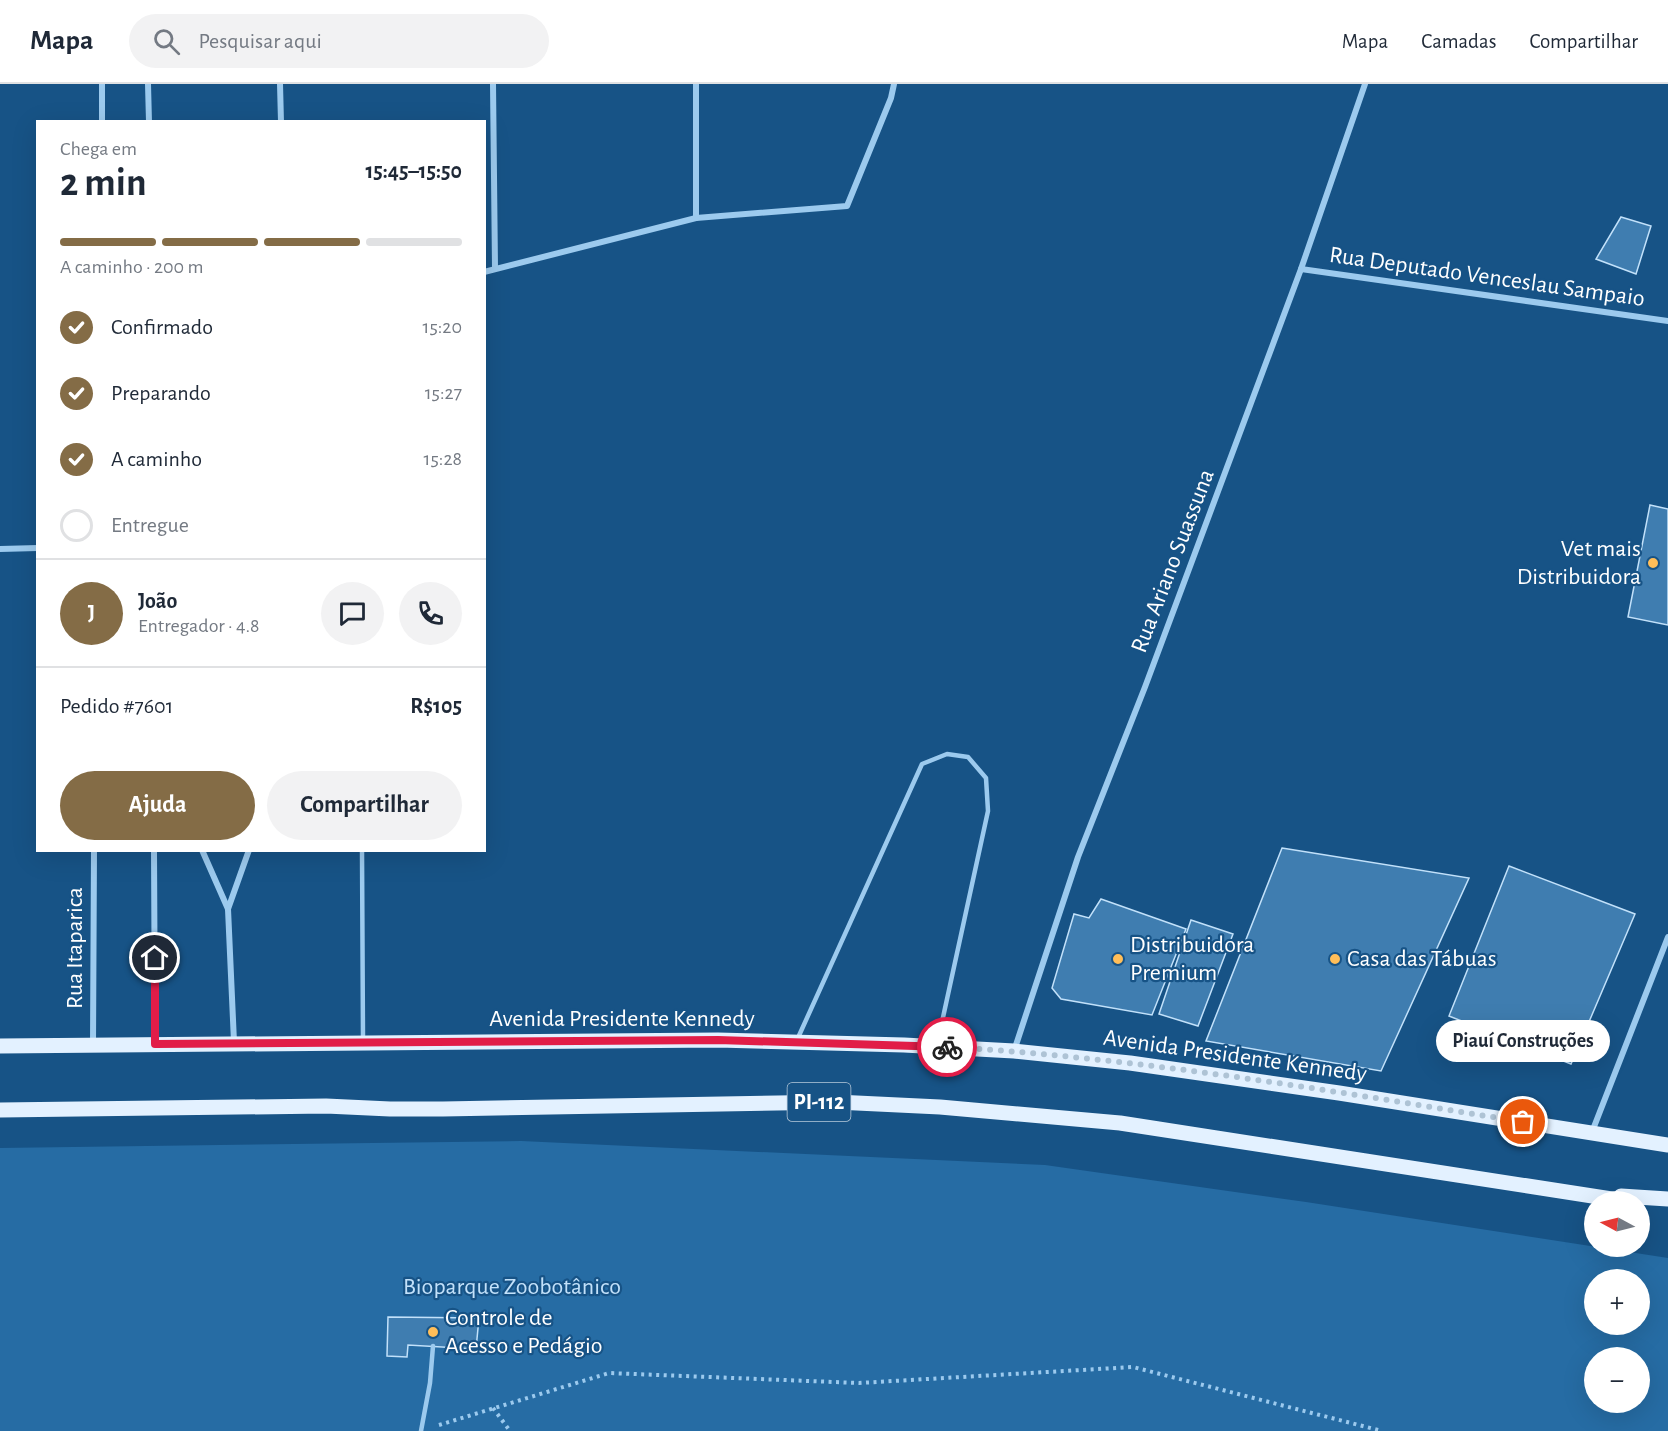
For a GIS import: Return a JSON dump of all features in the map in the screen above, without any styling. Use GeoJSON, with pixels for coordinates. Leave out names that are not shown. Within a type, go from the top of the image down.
{"type":"FeatureCollection","features":[{"type":"Feature","properties":{"kind":"main road","name":"Avenida Presidente Kennedy"},"geometry":{"type":"LineString","coordinates":[[0,1046],[718,1040],[1014,1051],[1130,1063],[1281,1084],[1668,1145]]}},
{"type":"Feature","properties":{"kind":"main road","name":"PI-112"},"geometry":{"type":"LineString","coordinates":[[0,1110],[326,1106],[443,1109],[836,1102],[939,1107],[1120,1123],[1582,1194]]}},
{"type":"Feature","properties":{"kind":"main road"},"geometry":{"type":"LineString","coordinates":[[1582,1194],[1668,1198]]}},
{"type":"Feature","properties":{"kind":"main road"},"geometry":{"type":"LineString","coordinates":[[1650,1204],[1668,1207]]}},
{"type":"Feature","properties":{"kind":"street"},"geometry":{"type":"LineString","coordinates":[[102,84],[102,120]]}},
{"type":"Feature","properties":{"kind":"street"},"geometry":{"type":"LineString","coordinates":[[148,84],[149,120]]}},
{"type":"Feature","properties":{"kind":"street"},"geometry":{"type":"LineString","coordinates":[[280,84],[281,120]]}},
{"type":"Feature","properties":{"kind":"street"},"geometry":{"type":"LineString","coordinates":[[493,84],[495,268]]}},
{"type":"Feature","properties":{"kind":"street"},"geometry":{"type":"LineString","coordinates":[[696,84],[696,218]]}},
{"type":"Feature","properties":{"kind":"street"},"geometry":{"type":"LineString","coordinates":[[486,271],[696,218],[847,206],[891,98],[894,84]]}},
{"type":"Feature","properties":{"kind":"street","name":"Rua Ariano Suassuna"},"geometry":{"type":"LineString","coordinates":[[1014,1051],[1078,857],[1145,687],[1301,269],[1365,84]]}},
{"type":"Feature","properties":{"kind":"street","name":"Rua Deputado Venceslau Sampaio"},"geometry":{"type":"LineString","coordinates":[[1301,269],[1668,321]]}},
{"type":"Feature","properties":{"kind":"street"},"geometry":{"type":"LineString","coordinates":[[0,549],[36,548]]}},
{"type":"Feature","properties":{"kind":"street","name":"Rua Itaparica"},"geometry":{"type":"LineString","coordinates":[[93,1046],[94,852]]}},
{"type":"Feature","properties":{"kind":"street"},"geometry":{"type":"LineString","coordinates":[[154,852],[155,1044]]}},
{"type":"Feature","properties":{"kind":"street"},"geometry":{"type":"LineString","coordinates":[[203,852],[228,909],[234,1043]]}},
{"type":"Feature","properties":{"kind":"street"},"geometry":{"type":"LineString","coordinates":[[228,909],[248,852]]}},
{"type":"Feature","properties":{"kind":"street"},"geometry":{"type":"LineString","coordinates":[[1592,1132],[1668,937]]}},
{"type":"Feature","properties":{"kind":"lane"},"geometry":{"type":"LineString","coordinates":[[796,1042],[922,764],[947,754],[968,757],[986,778],[988,811],[936,1047]]}},
{"type":"Feature","properties":{"kind":"lane"},"geometry":{"type":"LineString","coordinates":[[362,852],[363,1042]]}},
{"type":"Feature","properties":{"kind":"lane"},"geometry":{"type":"LineString","coordinates":[[421,1431],[430,1383],[433,1346]]}},
{"type":"Feature","properties":{"kind":"path"},"geometry":{"type":"LineString","coordinates":[[421,1431],[609,1373],[859,1383],[1133,1367],[1382,1431]]}},
{"type":"Feature","properties":{"kind":"path"},"geometry":{"type":"LineString","coordinates":[[493,1408],[510,1431]]}},
{"type":"Feature","properties":{"kind":"green space","name":"Bioparque Zoobotânico"},"geometry":{"type":"Polygon","coordinates":[[[521,1141],[1045,1165],[1584,1245],[1584,1257],[1650,1255],[1668,1258],[1668,1431],[0,1431],[0,1148],[521,1141]]]}},
{"type":"Feature","properties":{"kind":"building"},"geometry":{"type":"Polygon","coordinates":[[[1621,217],[1651,226],[1636,274],[1596,259],[1621,217]]]}},
{"type":"Feature","properties":{"kind":"building","name":"Vet mais Distribuidora"},"geometry":{"type":"Polygon","coordinates":[[[1650,505],[1668,509],[1668,625],[1628,617],[1650,505]]]}},
{"type":"Feature","properties":{"kind":"building","name":"Casa das Tábuas"},"geometry":{"type":"Polygon","coordinates":[[[1282,848],[1469,878],[1381,1071],[1206,1041],[1282,848]]]}},
{"type":"Feature","properties":{"kind":"building"},"geometry":{"type":"Polygon","coordinates":[[[1509,866],[1635,914],[1571,1064],[1449,1016],[1509,866]]]}},
{"type":"Feature","properties":{"kind":"building","name":"Distribuidora Premium"},"geometry":{"type":"Polygon","coordinates":[[[1101,899],[1186,929],[1152,1015],[1061,999],[1052,988],[1074,914],[1089,918],[1101,899]]]}},
{"type":"Feature","properties":{"kind":"building"},"geometry":{"type":"Polygon","coordinates":[[[1191,920],[1233,934],[1198,1026],[1159,1014],[1191,920]]]}},
{"type":"Feature","properties":{"kind":"building","name":"Controle de Acesso e Pedágio"},"geometry":{"type":"Polygon","coordinates":[[[388,1317],[479,1318],[476,1349],[408,1345],[407,1357],[387,1356],[388,1317]]]}},
{"type":"Feature","properties":{"kind":"way so far"},"geometry":{"type":"LineString","coordinates":[[947,1047],[1014,1051],[1130,1063],[1523,1122]]}},
{"type":"Feature","properties":{"kind":"place","name":"Vet mais Distribuidora"},"geometry":{"type":"Point","coordinates":[1653,563]}},
{"type":"Feature","properties":{"kind":"place","name":"Distribuidora Premium"},"geometry":{"type":"Point","coordinates":[1118,959]}},
{"type":"Feature","properties":{"kind":"place","name":"Casa das Tábuas"},"geometry":{"type":"Point","coordinates":[1335,959]}},
{"type":"Feature","properties":{"kind":"place","name":"Piauí Construções"},"geometry":{"type":"Point","coordinates":[1523,1122]}},
{"type":"Feature","properties":{"kind":"place","name":"Controle de Acesso e Pedágio"},"geometry":{"type":"Point","coordinates":[433,1332]}},
{"type":"Feature","properties":{"kind":"route"},"geometry":{"type":"LineString","coordinates":[[155,958],[155,1044],[718,1040],[947,1047]]}}]}
